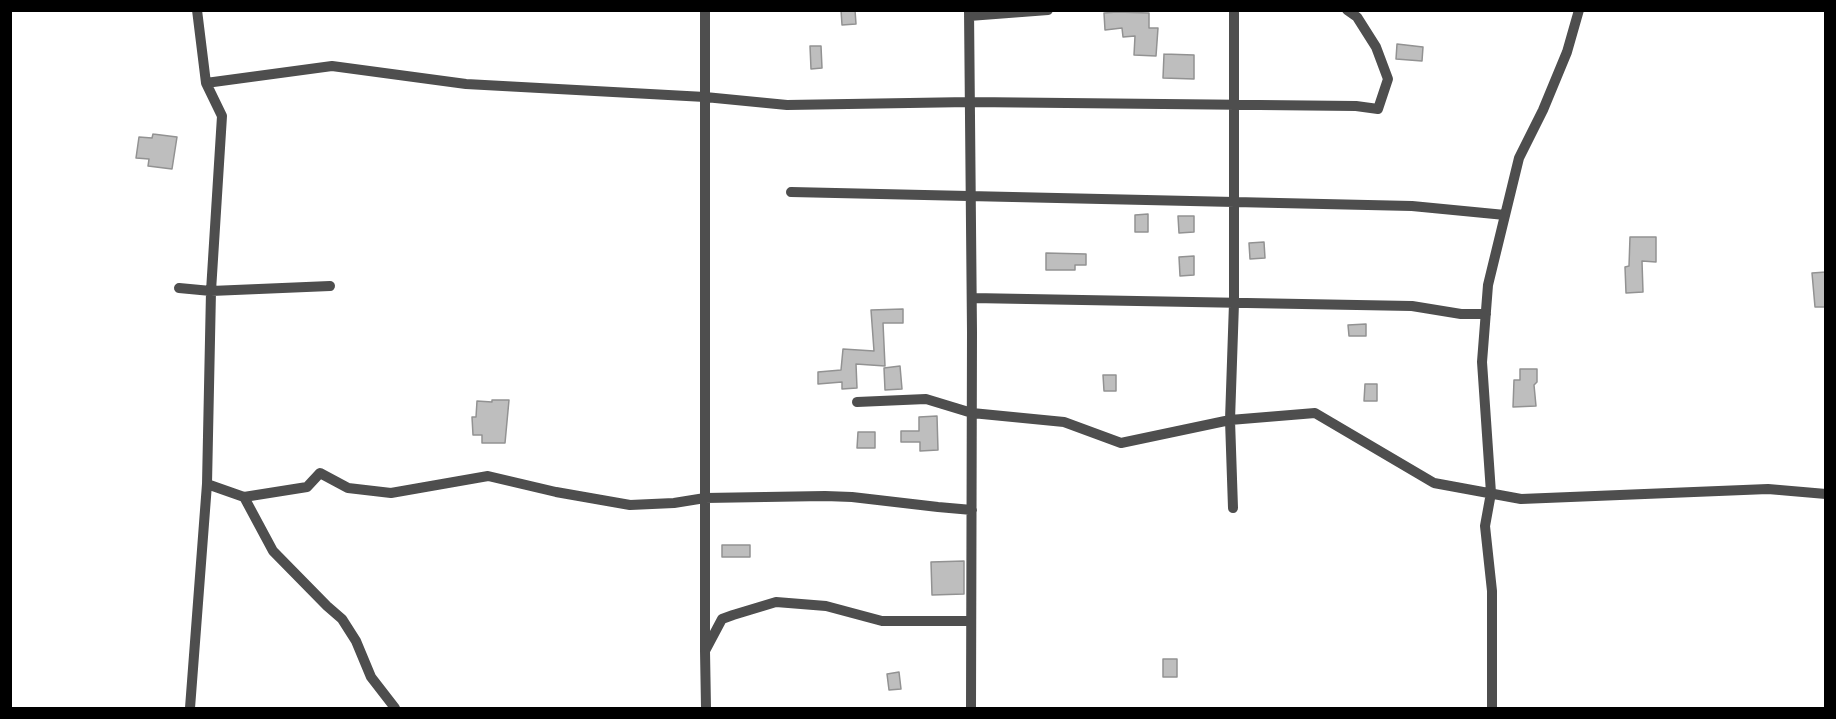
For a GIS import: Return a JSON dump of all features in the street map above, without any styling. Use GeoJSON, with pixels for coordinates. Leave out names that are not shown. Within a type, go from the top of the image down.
{"type":"FeatureCollection","features":[{"type":"Feature","properties":{"kind":"street"},"geometry":{"type":"LineString","coordinates":[[190,708],[207,484],[211,291],[222,116],[206,83],[198,10]]}},
{"type":"Feature","properties":{"kind":"street"},"geometry":{"type":"LineString","coordinates":[[705,10],[706,708]]}},
{"type":"Feature","properties":{"kind":"street"},"geometry":{"type":"LineString","coordinates":[[971,708],[972,298],[969,13],[1048,10]]}},
{"type":"Feature","properties":{"kind":"street"},"geometry":{"type":"LineString","coordinates":[[1233,508],[1230,420],[1235,202],[1234,10]]}},
{"type":"Feature","properties":{"kind":"street"},"geometry":{"type":"LineString","coordinates":[[206,83],[332,66],[466,84],[705,97],[788,105],[970,102],[1356,106],[1378,109],[1388,79],[1376,47],[1357,17],[1347,10]]}},
{"type":"Feature","properties":{"kind":"street"},"geometry":{"type":"LineString","coordinates":[[1492,708],[1491,591],[1485,526],[1491,493],[1482,362],[1488,285],[1519,158],[1543,110],[1567,52],[1579,10]]}},
{"type":"Feature","properties":{"kind":"street"},"geometry":{"type":"LineString","coordinates":[[791,192],[1412,206],[1505,215]]}},
{"type":"Feature","properties":{"kind":"street"},"geometry":{"type":"LineString","coordinates":[[179,288],[211,291],[330,286]]}},
{"type":"Feature","properties":{"kind":"street"},"geometry":{"type":"LineString","coordinates":[[972,298],[1412,306],[1461,314],[1486,314]]}},
{"type":"Feature","properties":{"kind":"street"},"geometry":{"type":"LineString","coordinates":[[857,402],[926,399],[972,413],[1064,422],[1121,443],[1230,420],[1314,413],[1434,483],[1521,499],[1768,489],[1826,494]]}},
{"type":"Feature","properties":{"kind":"street"},"geometry":{"type":"LineString","coordinates":[[207,484],[244,497],[307,487],[320,473],[348,488],[391,492],[488,476],[556,492],[630,505],[674,503],[705,498],[852,496],[972,510]]}},
{"type":"Feature","properties":{"kind":"street"},"geometry":{"type":"LineString","coordinates":[[244,497],[273,551],[342,619],[356,642],[371,677],[395,708]]}},
{"type":"Feature","properties":{"kind":"street"},"geometry":{"type":"LineString","coordinates":[[705,651],[722,619],[776,602],[826,606],[882,621],[971,621]]}},
{"type":"Feature","properties":{"kind":"building"},"geometry":{"type":"Polygon","coordinates":[[[841,10],[855,10],[856,24],[842,25],[841,10]]]}},
{"type":"Feature","properties":{"kind":"building"},"geometry":{"type":"Polygon","coordinates":[[[1104,13],[1149,13],[1149,28],[1158,28],[1156,56],[1134,55],[1135,36],[1123,37],[1122,28],[1105,30],[1104,13]]]}},
{"type":"Feature","properties":{"kind":"building"},"geometry":{"type":"Polygon","coordinates":[[[1397,44],[1423,47],[1422,61],[1396,59],[1397,44]]]}},
{"type":"Feature","properties":{"kind":"building"},"geometry":{"type":"Polygon","coordinates":[[[810,46],[821,46],[822,68],[811,69],[810,46]]]}},
{"type":"Feature","properties":{"kind":"building"},"geometry":{"type":"Polygon","coordinates":[[[1164,54],[1194,55],[1194,79],[1163,78],[1164,54]]]}},
{"type":"Feature","properties":{"kind":"building"},"geometry":{"type":"Polygon","coordinates":[[[153,134],[177,137],[172,169],[148,166],[149,159],[136,158],[139,137],[152,138],[153,134]]]}},
{"type":"Feature","properties":{"kind":"building"},"geometry":{"type":"Polygon","coordinates":[[[1148,214],[1148,232],[1135,232],[1135,215],[1148,214]]]}},
{"type":"Feature","properties":{"kind":"building"},"geometry":{"type":"Polygon","coordinates":[[[1178,216],[1194,216],[1194,232],[1179,233],[1178,216]]]}},
{"type":"Feature","properties":{"kind":"building"},"geometry":{"type":"Polygon","coordinates":[[[1630,237],[1656,237],[1656,262],[1642,261],[1643,292],[1626,293],[1625,267],[1629,266],[1630,237]]]}},
{"type":"Feature","properties":{"kind":"building"},"geometry":{"type":"Polygon","coordinates":[[[1264,242],[1265,258],[1250,259],[1249,243],[1264,242]]]}},
{"type":"Feature","properties":{"kind":"building"},"geometry":{"type":"Polygon","coordinates":[[[1046,253],[1086,254],[1086,265],[1075,265],[1075,270],[1046,270],[1046,253]]]}},
{"type":"Feature","properties":{"kind":"building"},"geometry":{"type":"Polygon","coordinates":[[[1194,256],[1194,275],[1180,276],[1179,257],[1194,256]]]}},
{"type":"Feature","properties":{"kind":"building"},"geometry":{"type":"Polygon","coordinates":[[[1826,272],[1826,307],[1815,307],[1812,273],[1826,272]]]}},
{"type":"Feature","properties":{"kind":"building"},"geometry":{"type":"Polygon","coordinates":[[[903,309],[903,323],[883,323],[885,366],[856,364],[857,388],[842,389],[842,382],[818,384],[818,372],[841,370],[843,349],[874,351],[871,310],[903,309]]]}},
{"type":"Feature","properties":{"kind":"building"},"geometry":{"type":"Polygon","coordinates":[[[1366,324],[1366,336],[1349,336],[1348,325],[1366,324]]]}},
{"type":"Feature","properties":{"kind":"building"},"geometry":{"type":"Polygon","coordinates":[[[900,366],[902,389],[885,390],[884,368],[900,366]]]}},
{"type":"Feature","properties":{"kind":"building"},"geometry":{"type":"Polygon","coordinates":[[[1520,369],[1537,369],[1537,382],[1534,385],[1536,406],[1513,407],[1514,380],[1520,380],[1520,369]]]}},
{"type":"Feature","properties":{"kind":"building"},"geometry":{"type":"Polygon","coordinates":[[[1103,375],[1116,375],[1116,391],[1104,391],[1103,375]]]}},
{"type":"Feature","properties":{"kind":"building"},"geometry":{"type":"Polygon","coordinates":[[[1365,384],[1377,384],[1377,401],[1364,401],[1365,384]]]}},
{"type":"Feature","properties":{"kind":"building"},"geometry":{"type":"Polygon","coordinates":[[[492,400],[509,400],[505,443],[482,443],[482,435],[473,435],[472,417],[476,417],[477,401],[492,402],[492,400]]]}},
{"type":"Feature","properties":{"kind":"building"},"geometry":{"type":"Polygon","coordinates":[[[937,416],[938,450],[920,451],[920,442],[901,442],[901,431],[919,431],[919,417],[937,416]]]}},
{"type":"Feature","properties":{"kind":"building"},"geometry":{"type":"Polygon","coordinates":[[[858,432],[875,432],[875,448],[857,448],[858,432]]]}},
{"type":"Feature","properties":{"kind":"building"},"geometry":{"type":"Polygon","coordinates":[[[722,545],[750,545],[750,557],[722,557],[722,545]]]}},
{"type":"Feature","properties":{"kind":"building"},"geometry":{"type":"Polygon","coordinates":[[[964,561],[964,594],[932,595],[931,562],[964,561]]]}},
{"type":"Feature","properties":{"kind":"building"},"geometry":{"type":"Polygon","coordinates":[[[1163,659],[1177,659],[1177,677],[1163,677],[1163,659]]]}},
{"type":"Feature","properties":{"kind":"building"},"geometry":{"type":"Polygon","coordinates":[[[899,672],[901,689],[889,690],[887,674],[899,672]]]}}]}
